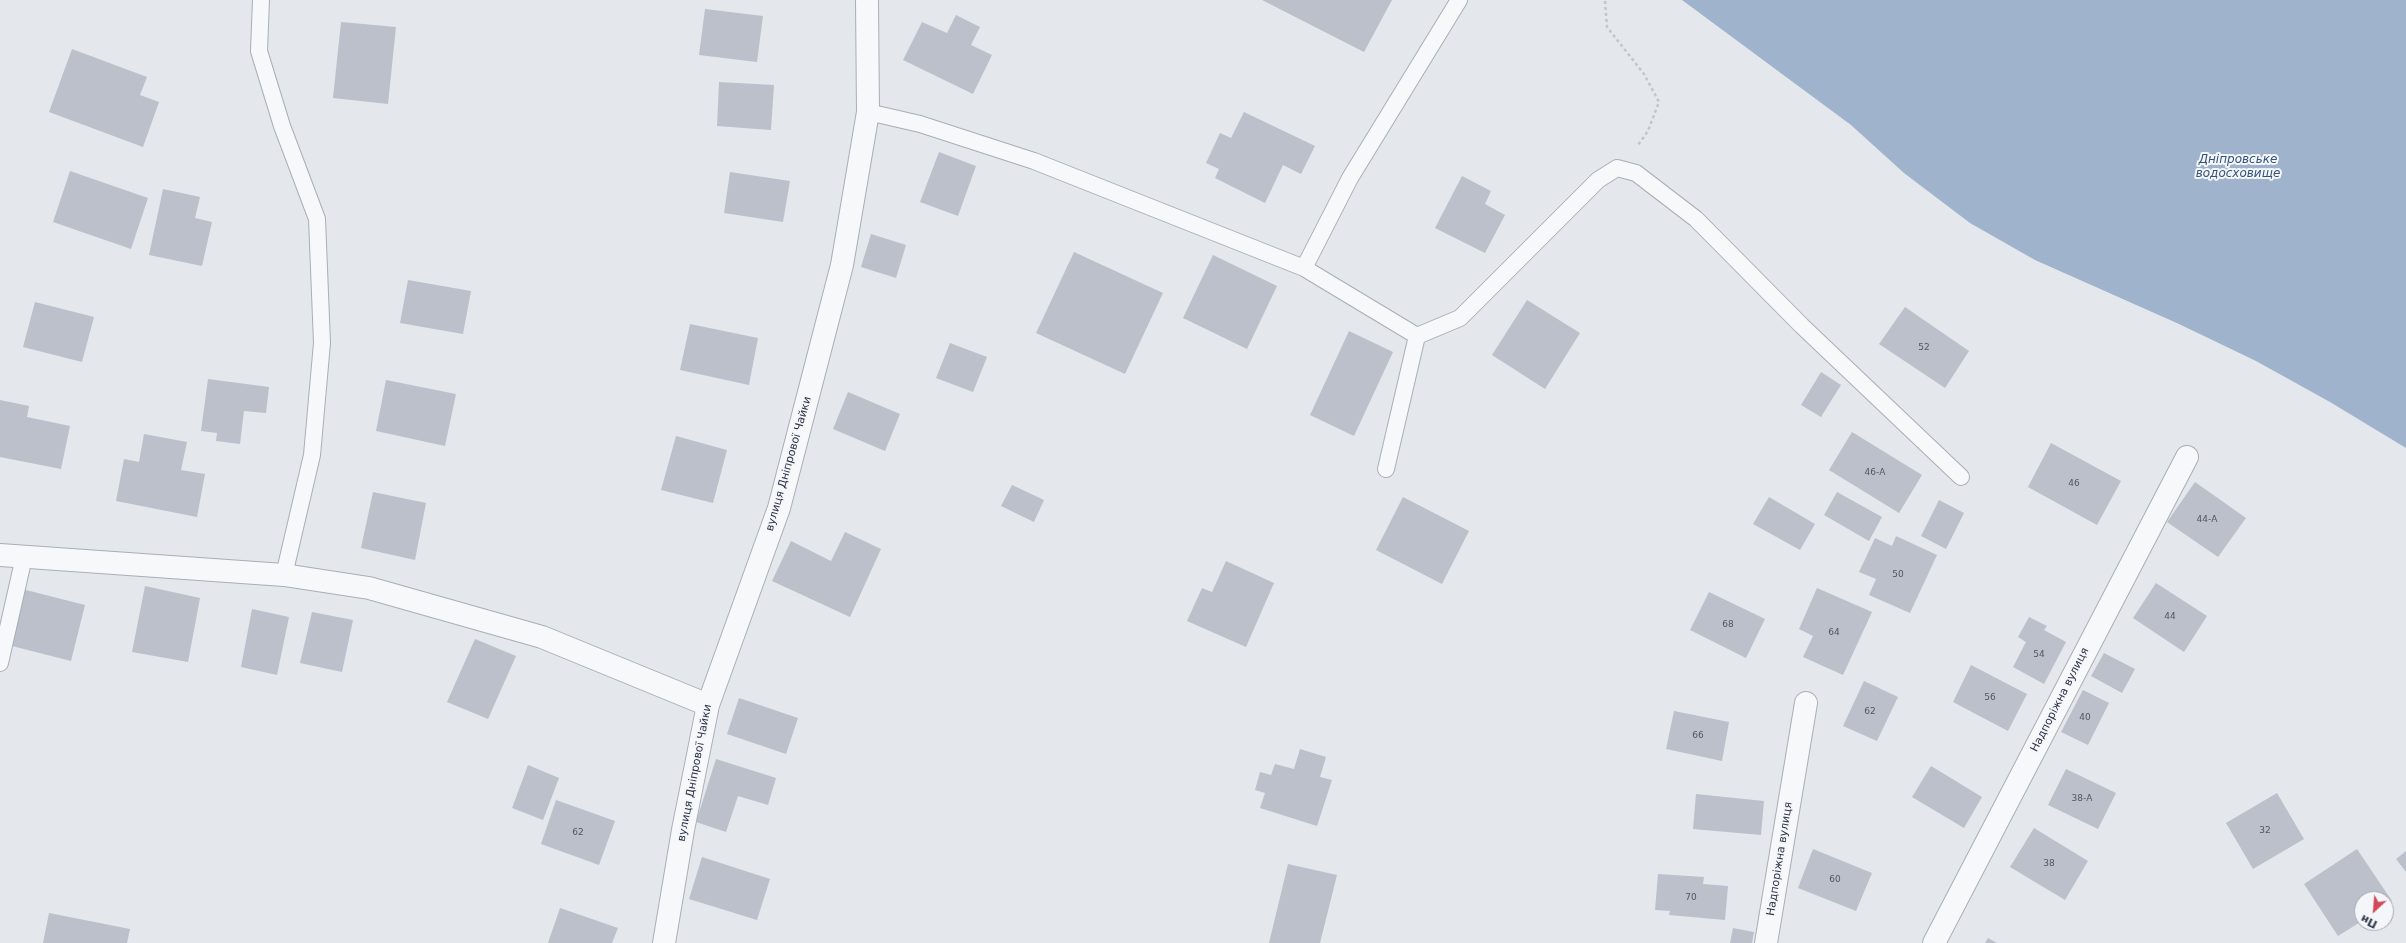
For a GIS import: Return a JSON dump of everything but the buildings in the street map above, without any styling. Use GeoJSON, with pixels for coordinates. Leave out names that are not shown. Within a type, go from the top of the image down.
{"type":"FeatureCollection","features":[{"type":"Feature","properties":{"kind":"street","name":"вулиця Дніпрової Чайки"},"geometry":{"type":"LineString","coordinates":[[664,943],[683,830],[708,705],[779,508],[842,265],[868,112],[868,0]]}},
{"type":"Feature","properties":{"kind":"street","name":"Надпоріжна вулиця"},"geometry":{"type":"LineString","coordinates":[[1934,943],[2187,457]]}},
{"type":"Feature","properties":{"kind":"street"},"geometry":{"type":"LineString","coordinates":[[0,554],[24,557],[284,575],[369,588],[542,636],[708,705]]}},
{"type":"Feature","properties":{"kind":"street","name":"Надпоріжна вулиця"},"geometry":{"type":"LineString","coordinates":[[1766,943],[1806,703]]}},
{"type":"Feature","properties":{"kind":"lane"},"geometry":{"type":"LineString","coordinates":[[261,0],[259,51],[282,126],[317,220],[322,343],[312,455],[284,575]]}},
{"type":"Feature","properties":{"kind":"lane"},"geometry":{"type":"LineString","coordinates":[[1304,268],[1350,178],[1459,0]]}},
{"type":"Feature","properties":{"kind":"lane"},"geometry":{"type":"LineString","coordinates":[[868,112],[920,124],[1034,162],[1304,268],[1417,336]]}},
{"type":"Feature","properties":{"kind":"lane"},"geometry":{"type":"LineString","coordinates":[[1417,336],[1460,318],[1510,266],[1598,180],[1617,168],[1636,173],[1696,219],[1802,326],[1961,477]]}},
{"type":"Feature","properties":{"kind":"lane"},"geometry":{"type":"LineString","coordinates":[[1386,469],[1417,336]]}},
{"type":"Feature","properties":{"kind":"lane"},"geometry":{"type":"LineString","coordinates":[[0,663],[24,557]]}},
{"type":"Feature","properties":{"kind":"path"},"geometry":{"type":"LineString","coordinates":[[1605,1],[1607,27],[1644,74],[1659,102],[1648,131],[1620,169]]}},
{"type":"Feature","properties":{"kind":"water","name":"Дніпровське водосховище"},"geometry":{"type":"Polygon","coordinates":[[[1682,0],[2406,0],[2406,448],[2330,402],[2256,361],[2179,324],[2035,260],[1970,223],[1904,173],[1851,125],[1682,0]]]}}]}
